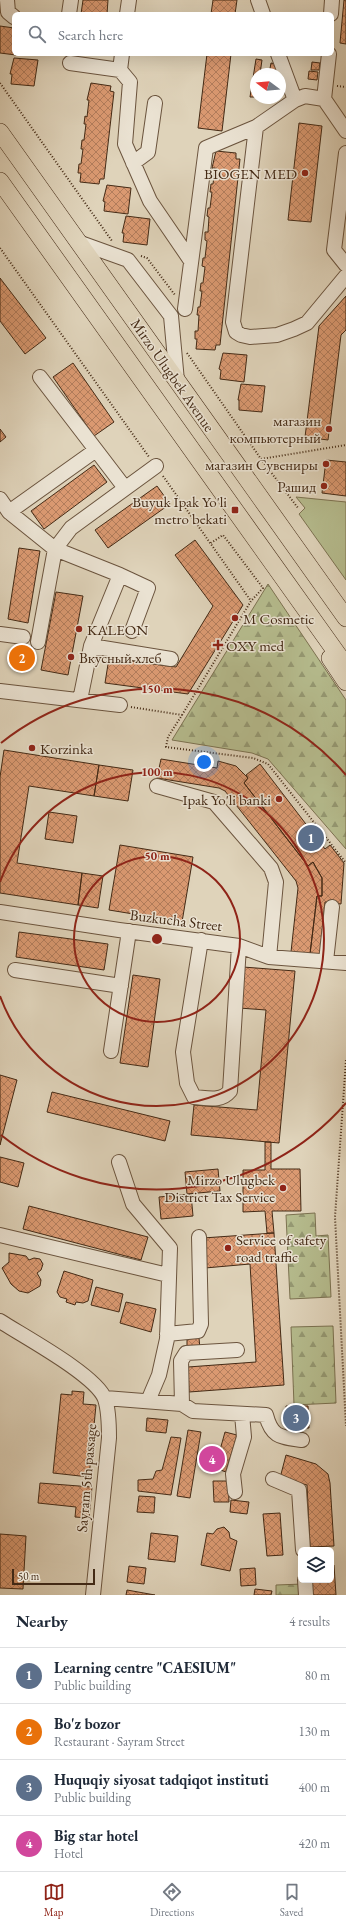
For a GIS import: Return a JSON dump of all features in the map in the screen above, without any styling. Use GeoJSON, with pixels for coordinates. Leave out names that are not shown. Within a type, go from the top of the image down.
{"type":"FeatureCollection","features":[{"type":"Feature","properties":{"kind":"main road","name":"Mirzo Ulugbek Avenue"},"geometry":{"type":"LineString","coordinates":[[0,132],[177,381],[340,606],[346,618]]}},
{"type":"Feature","properties":{"kind":"main road","name":"Mirzo Ulugbek Avenue"},"geometry":{"type":"LineString","coordinates":[[0,181],[346,666]]}},
{"type":"Feature","properties":{"kind":"main road"},"geometry":{"type":"LineString","coordinates":[[235,510],[289,599],[346,682]]}},
{"type":"Feature","properties":{"kind":"street"},"geometry":{"type":"LineString","coordinates":[[7,0],[8,12],[12,16]]}},
{"type":"Feature","properties":{"kind":"street"},"geometry":{"type":"LineString","coordinates":[[69,12],[71,0]]}},
{"type":"Feature","properties":{"kind":"street"},"geometry":{"type":"LineString","coordinates":[[127,12],[129,0]]}},
{"type":"Feature","properties":{"kind":"street"},"geometry":{"type":"LineString","coordinates":[[258,0],[262,12]]}},
{"type":"Feature","properties":{"kind":"street"},"geometry":{"type":"LineString","coordinates":[[331,12],[332,0]]}},
{"type":"Feature","properties":{"kind":"street"},"geometry":{"type":"LineString","coordinates":[[120,70],[122,56]]}},
{"type":"Feature","properties":{"kind":"street"},"geometry":{"type":"LineString","coordinates":[[279,56],[296,100]]}},
{"type":"Feature","properties":{"kind":"street"},"geometry":{"type":"LineString","coordinates":[[329,56],[324,99],[346,130]]}},
{"type":"Feature","properties":{"kind":"street"},"geometry":{"type":"LineString","coordinates":[[70,63],[120,70],[130,82],[125,144],[150,201],[191,261]]}},
{"type":"Feature","properties":{"kind":"street"},"geometry":{"type":"LineString","coordinates":[[185,310],[206,148],[256,128],[296,100],[305,96],[324,99]]}},
{"type":"Feature","properties":{"kind":"street"},"geometry":{"type":"LineString","coordinates":[[133,163],[148,152],[155,103]]}},
{"type":"Feature","properties":{"kind":"street"},"geometry":{"type":"LineString","coordinates":[[256,128],[233,322],[236,332],[250,337],[277,335],[307,323],[346,276]]}},
{"type":"Feature","properties":{"kind":"street"},"geometry":{"type":"LineString","coordinates":[[346,154],[334,250],[346,265]]}},
{"type":"Feature","properties":{"kind":"street"},"geometry":{"type":"LineString","coordinates":[[78,242],[128,260],[171,316],[177,381]]}},
{"type":"Feature","properties":{"kind":"street"},"geometry":{"type":"LineString","coordinates":[[40,377],[125,488]]}},
{"type":"Feature","properties":{"kind":"street"},"geometry":{"type":"LineString","coordinates":[[9,512],[96,450]]}},
{"type":"Feature","properties":{"kind":"street"},"geometry":{"type":"LineString","coordinates":[[38,642],[55,549],[71,528],[156,466]]}},
{"type":"Feature","properties":{"kind":"street"},"geometry":{"type":"LineString","coordinates":[[0,499],[9,512],[55,549],[148,588],[132,631]]}},
{"type":"Feature","properties":{"kind":"street"},"geometry":{"type":"LineString","coordinates":[[80,700],[91,646],[120,575]]}},
{"type":"Feature","properties":{"kind":"street"},"geometry":{"type":"LineString","coordinates":[[0,634],[23,637]]}},
{"type":"Feature","properties":{"kind":"street"},"geometry":{"type":"LineString","coordinates":[[91,646],[171,659]]}},
{"type":"Feature","properties":{"kind":"street"},"geometry":{"type":"LineString","coordinates":[[0,691],[120,705]]}},
{"type":"Feature","properties":{"kind":"street"},"geometry":{"type":"LineString","coordinates":[[157,786],[214,802],[271,868],[276,882],[270,957]]}},
{"type":"Feature","properties":{"kind":"street"},"geometry":{"type":"LineString","coordinates":[[326,961],[332,907]]}},
{"type":"Feature","properties":{"kind":"street","name":"Buzkucha Street"},"geometry":{"type":"LineString","coordinates":[[0,912],[239,946],[270,957],[346,962]]}},
{"type":"Feature","properties":{"kind":"street"},"geometry":{"type":"LineString","coordinates":[[111,1051],[129,931]]}},
{"type":"Feature","properties":{"kind":"street"},"geometry":{"type":"LineString","coordinates":[[201,940],[183,1052],[186,1083],[194,1097],[219,1099],[226,1097],[230,1091],[239,946]]}},
{"type":"Feature","properties":{"kind":"street"},"geometry":{"type":"LineString","coordinates":[[15,970],[121,986]]}},
{"type":"Feature","properties":{"kind":"street"},"geometry":{"type":"LineString","coordinates":[[119,1162],[133,1204],[170,1248],[167,1334],[159,1375],[148,1401]]}},
{"type":"Feature","properties":{"kind":"street"},"geometry":{"type":"LineString","coordinates":[[0,1236],[168,1275]]}},
{"type":"Feature","properties":{"kind":"street"},"geometry":{"type":"LineString","coordinates":[[167,1334],[198,1330],[201,1324],[199,1237]]}},
{"type":"Feature","properties":{"kind":"street"},"geometry":{"type":"LineString","coordinates":[[0,1321],[81,1372],[96,1386],[105,1398],[182,1404],[193,1411],[266,1415],[269,1427],[279,1437],[302,1440]]}},
{"type":"Feature","properties":{"kind":"street"},"geometry":{"type":"LineString","coordinates":[[182,1404],[181,1362],[186,1354],[237,1350]]}},
{"type":"Feature","properties":{"kind":"street","name":"Sayram 5th passage"},"geometry":{"type":"LineString","coordinates":[[93,1595],[108,1438],[108,1418],[105,1398]]}},
{"type":"Feature","properties":{"kind":"street"},"geometry":{"type":"LineString","coordinates":[[235,1492],[234,1474],[244,1437],[242,1414]]}},
{"type":"Feature","properties":{"kind":"street"},"geometry":{"type":"LineString","coordinates":[[273,1479],[299,1490],[303,1547]]}},
{"type":"Feature","properties":{"kind":"street"},"geometry":{"type":"LineString","coordinates":[[305,1583],[306,1595]]}},
{"type":"Feature","properties":{"kind":"path"},"geometry":{"type":"LineString","coordinates":[[0,248],[211,542],[251,601]]}},
{"type":"Feature","properties":{"kind":"path"},"geometry":{"type":"LineString","coordinates":[[261,459],[346,445]]}},
{"type":"Feature","properties":{"kind":"path"},"geometry":{"type":"LineString","coordinates":[[285,490],[298,508]]}},
{"type":"Feature","properties":{"kind":"path"},"geometry":{"type":"LineString","coordinates":[[211,542],[223,535],[263,588],[251,601],[168,737],[166,746],[246,756],[265,762],[270,766],[346,863]]}},
{"type":"Feature","properties":{"kind":"path"},"geometry":{"type":"LineString","coordinates":[[120,705],[182,715]]}},
{"type":"Feature","properties":{"kind":"path"},"geometry":{"type":"LineString","coordinates":[[346,1060],[335,1217],[346,1426]]}},
{"type":"Feature","properties":{"kind":"green space"},"geometry":{"type":"Polygon","coordinates":[[[296,497],[346,502],[346,580],[299,514],[305,508],[296,497]]]}},
{"type":"Feature","properties":{"kind":"green space"},"geometry":{"type":"Polygon","coordinates":[[[268,584],[346,700],[346,849],[268,759],[252,753],[172,740],[268,584]]]}},
{"type":"Feature","properties":{"kind":"green space"},"geometry":{"type":"Polygon","coordinates":[[[315,1213],[316,1236],[328,1235],[331,1297],[290,1299],[286,1215],[315,1213]]]}},
{"type":"Feature","properties":{"kind":"green space"},"geometry":{"type":"Polygon","coordinates":[[[333,1326],[336,1403],[294,1405],[291,1327],[333,1326]]]}},
{"type":"Feature","properties":{"kind":"green space"},"geometry":{"type":"Polygon","coordinates":[[[303,1584],[303,1595],[276,1595],[276,1585],[303,1584]]]}},
{"type":"Feature","properties":{"kind":"building"},"geometry":{"type":"Polygon","coordinates":[[[83,0],[108,0],[107,12],[81,12],[83,0]]]}},
{"type":"Feature","properties":{"kind":"building"},"geometry":{"type":"Polygon","coordinates":[[[213,0],[237,0],[235,12],[211,12],[213,0]]]}},
{"type":"Feature","properties":{"kind":"building"},"geometry":{"type":"Polygon","coordinates":[[[344,0],[346,0],[346,44],[340,43],[344,0]]]}},
{"type":"Feature","properties":{"kind":"building"},"geometry":{"type":"Polygon","coordinates":[[[0,26],[12,28],[12,54],[0,53],[0,26]]]}},
{"type":"Feature","properties":{"kind":"building"},"geometry":{"type":"Polygon","coordinates":[[[207,56],[231,56],[222,131],[198,128],[207,56]]]}},
{"type":"Feature","properties":{"kind":"building"},"geometry":{"type":"Polygon","coordinates":[[[14,58],[38,60],[34,86],[11,84],[12,74],[10,74],[14,58]]]}},
{"type":"Feature","properties":{"kind":"building"},"geometry":{"type":"Polygon","coordinates":[[[256,59],[262,60],[261,68],[255,68],[256,59]]]}},
{"type":"Feature","properties":{"kind":"building"},"geometry":{"type":"Polygon","coordinates":[[[312,62],[320,63],[319,70],[311,70],[312,62]]]}},
{"type":"Feature","properties":{"kind":"building"},"geometry":{"type":"Polygon","coordinates":[[[271,63],[277,64],[276,68],[270,68],[271,63]]]}},
{"type":"Feature","properties":{"kind":"building"},"geometry":{"type":"Polygon","coordinates":[[[309,71],[318,72],[317,80],[308,79],[309,71]]]}},
{"type":"Feature","properties":{"kind":"building"},"geometry":{"type":"Polygon","coordinates":[[[91,83],[111,86],[110,91],[114,92],[104,179],[100,179],[99,184],[80,182],[81,173],[78,173],[79,164],[81,164],[83,149],[81,149],[82,140],[84,140],[86,124],[84,124],[85,116],[87,117],[89,100],[87,100],[91,83]]]}},
{"type":"Feature","properties":{"kind":"building","name":"BIOGEN MED"},"geometry":{"type":"Polygon","coordinates":[[[299,123],[322,126],[311,222],[288,220],[299,123]]]}},
{"type":"Feature","properties":{"kind":"building"},"geometry":{"type":"Polygon","coordinates":[[[216,151],[236,153],[236,159],[240,159],[220,345],[216,345],[215,350],[196,349],[197,339],[195,339],[195,331],[198,331],[199,315],[197,315],[198,307],[200,307],[202,291],[200,291],[201,283],[203,283],[205,267],[202,266],[203,258],[205,258],[207,241],[205,240],[205,232],[208,232],[209,217],[207,216],[208,208],[210,208],[212,192],[210,192],[211,184],[213,184],[215,168],[212,168],[216,151]]]}},
{"type":"Feature","properties":{"kind":"building"},"geometry":{"type":"Polygon","coordinates":[[[107,185],[131,188],[128,214],[104,211],[105,202],[103,201],[107,185]]]}},
{"type":"Feature","properties":{"kind":"building"},"geometry":{"type":"Polygon","coordinates":[[[126,216],[150,219],[147,245],[123,242],[124,233],[122,233],[126,216]]]}},
{"type":"Feature","properties":{"kind":"building"},"geometry":{"type":"Polygon","coordinates":[[[0,278],[46,338],[25,354],[0,321],[0,278]]]}},
{"type":"Feature","properties":{"kind":"building"},"geometry":{"type":"Polygon","coordinates":[[[346,296],[346,330],[341,335],[328,440],[305,437],[319,326],[346,296]]]}},
{"type":"Feature","properties":{"kind":"building"},"geometry":{"type":"Polygon","coordinates":[[[223,353],[247,355],[244,382],[220,379],[221,370],[219,369],[223,353]]]}},
{"type":"Feature","properties":{"kind":"building"},"geometry":{"type":"Polygon","coordinates":[[[73,363],[114,422],[94,436],[53,377],[73,363]]]}},
{"type":"Feature","properties":{"kind":"building"},"geometry":{"type":"Polygon","coordinates":[[[241,384],[265,386],[262,412],[239,410],[238,400],[241,384]]]}},
{"type":"Feature","properties":{"kind":"building"},"geometry":{"type":"Polygon","coordinates":[[[0,429],[6,437],[0,442],[0,429]]]}},
{"type":"Feature","properties":{"kind":"building"},"geometry":{"type":"Polygon","coordinates":[[[326,460],[346,462],[346,496],[322,493],[326,460]]]}},
{"type":"Feature","properties":{"kind":"building"},"geometry":{"type":"Polygon","coordinates":[[[94,465],[107,482],[44,529],[31,511],[94,465]]]}},
{"type":"Feature","properties":{"kind":"building"},"geometry":{"type":"Polygon","coordinates":[[[157,486],[170,504],[108,548],[95,530],[157,486]]]}},
{"type":"Feature","properties":{"kind":"building"},"geometry":{"type":"Polygon","coordinates":[[[195,540],[243,605],[188,694],[105,683],[109,658],[176,667],[213,606],[175,555],[195,540]]]}},
{"type":"Feature","properties":{"kind":"building"},"geometry":{"type":"Polygon","coordinates":[[[19,548],[40,551],[28,623],[8,619],[19,548]]]}},
{"type":"Feature","properties":{"kind":"building"},"geometry":{"type":"Polygon","coordinates":[[[56,592],[83,596],[68,675],[41,670],[56,592]]]}},
{"type":"Feature","properties":{"kind":"building"},"geometry":{"type":"Polygon","coordinates":[[[20,644],[32,647],[28,665],[17,663],[20,644]]]}},
{"type":"Feature","properties":{"kind":"building"},"geometry":{"type":"Polygon","coordinates":[[[4,750],[99,765],[94,796],[29,786],[17,863],[82,873],[78,905],[0,893],[0,777],[4,750]]]}},
{"type":"Feature","properties":{"kind":"building"},"geometry":{"type":"Polygon","coordinates":[[[161,759],[217,768],[218,761],[236,766],[248,778],[244,783],[308,866],[313,862],[322,878],[322,896],[317,896],[310,954],[291,952],[298,888],[296,881],[225,791],[219,788],[157,778],[161,759]]]}},
{"type":"Feature","properties":{"kind":"building"},"geometry":{"type":"Polygon","coordinates":[[[260,764],[325,849],[330,845],[344,863],[341,904],[325,902],[320,954],[310,954],[317,896],[322,896],[322,878],[313,862],[308,866],[244,783],[248,778],[246,775],[260,764]]]}},
{"type":"Feature","properties":{"kind":"building"},"geometry":{"type":"Polygon","coordinates":[[[99,765],[133,770],[128,801],[94,796],[99,765]]]}},
{"type":"Feature","properties":{"kind":"building"},"geometry":{"type":"Polygon","coordinates":[[[49,812],[77,816],[73,843],[45,839],[49,812]]]}},
{"type":"Feature","properties":{"kind":"building"},"geometry":{"type":"Polygon","coordinates":[[[120,845],[193,857],[182,922],[109,910],[120,845]]]}},
{"type":"Feature","properties":{"kind":"building"},"geometry":{"type":"Polygon","coordinates":[[[82,873],[103,876],[98,908],[78,905],[82,873]]]}},
{"type":"Feature","properties":{"kind":"building"},"geometry":{"type":"Polygon","coordinates":[[[19,932],[108,944],[104,970],[16,957],[19,932]]]}},
{"type":"Feature","properties":{"kind":"building"},"geometry":{"type":"Polygon","coordinates":[[[243,967],[295,971],[279,1143],[191,1135],[194,1105],[257,1110],[266,1010],[239,1008],[243,967]]]}},
{"type":"Feature","properties":{"kind":"building"},"geometry":{"type":"Polygon","coordinates":[[[133,975],[160,979],[148,1067],[120,1063],[133,975]]]}},
{"type":"Feature","properties":{"kind":"building"},"geometry":{"type":"Polygon","coordinates":[[[0,1075],[17,1080],[0,1145],[0,1075]]]}},
{"type":"Feature","properties":{"kind":"building"},"geometry":{"type":"Polygon","coordinates":[[[52,1092],[170,1121],[165,1141],[47,1112],[52,1092]]]}},
{"type":"Feature","properties":{"kind":"building"},"geometry":{"type":"Polygon","coordinates":[[[265,1142],[271,1142],[271,1169],[300,1169],[301,1211],[272,1211],[274,1233],[267,1233],[265,1211],[243,1212],[243,1170],[265,1170],[265,1142]]]}},
{"type":"Feature","properties":{"kind":"building"},"geometry":{"type":"Polygon","coordinates":[[[0,1157],[24,1163],[18,1187],[0,1182],[0,1157]]]}},
{"type":"Feature","properties":{"kind":"building"},"geometry":{"type":"Polygon","coordinates":[[[218,1169],[220,1191],[187,1194],[185,1172],[218,1169]]]}},
{"type":"Feature","properties":{"kind":"building"},"geometry":{"type":"Polygon","coordinates":[[[191,1194],[193,1216],[161,1219],[159,1197],[191,1194]]]}},
{"type":"Feature","properties":{"kind":"building"},"geometry":{"type":"Polygon","coordinates":[[[29,1206],[148,1237],[141,1260],[23,1229],[29,1206]]]}},
{"type":"Feature","properties":{"kind":"building"},"geometry":{"type":"Polygon","coordinates":[[[274,1233],[284,1385],[189,1392],[188,1367],[256,1362],[250,1264],[205,1268],[203,1238],[274,1233]]]}},
{"type":"Feature","properties":{"kind":"building"},"geometry":{"type":"Polygon","coordinates":[[[9,1253],[26,1256],[29,1260],[34,1258],[40,1259],[43,1264],[41,1270],[37,1273],[41,1280],[40,1286],[28,1293],[19,1291],[11,1284],[2,1268],[9,1262],[9,1253]]]}},
{"type":"Feature","properties":{"kind":"building"},"geometry":{"type":"Polygon","coordinates":[[[64,1271],[93,1280],[88,1301],[83,1303],[76,1302],[75,1305],[66,1302],[67,1299],[60,1297],[57,1292],[64,1271]]]}},
{"type":"Feature","properties":{"kind":"building"},"geometry":{"type":"Polygon","coordinates":[[[96,1287],[123,1294],[119,1312],[91,1305],[96,1287]]]}},
{"type":"Feature","properties":{"kind":"building"},"geometry":{"type":"Polygon","coordinates":[[[126,1302],[156,1309],[151,1332],[120,1323],[126,1302]]]}},
{"type":"Feature","properties":{"kind":"building"},"geometry":{"type":"Polygon","coordinates":[[[199,1338],[200,1349],[187,1351],[187,1339],[199,1338]]]}},
{"type":"Feature","properties":{"kind":"building"},"geometry":{"type":"Polygon","coordinates":[[[72,1391],[84,1392],[83,1404],[96,1405],[89,1477],[53,1473],[61,1394],[72,1395],[72,1391]]]}},
{"type":"Feature","properties":{"kind":"building"},"geometry":{"type":"Polygon","coordinates":[[[286,1406],[308,1406],[309,1428],[286,1429],[286,1406]]]}},
{"type":"Feature","properties":{"kind":"building"},"geometry":{"type":"Polygon","coordinates":[[[147,1418],[168,1420],[166,1433],[146,1431],[147,1418]]]}},
{"type":"Feature","properties":{"kind":"building"},"geometry":{"type":"Polygon","coordinates":[[[188,1430],[201,1432],[190,1498],[177,1496],[188,1430]]]}},
{"type":"Feature","properties":{"kind":"building"},"geometry":{"type":"Polygon","coordinates":[[[225,1432],[237,1435],[226,1472],[215,1468],[225,1432]]]}},
{"type":"Feature","properties":{"kind":"building"},"geometry":{"type":"Polygon","coordinates":[[[171,1437],[181,1438],[171,1495],[138,1491],[138,1480],[153,1479],[156,1471],[162,1470],[171,1437]]]}},
{"type":"Feature","properties":{"kind":"building"},"geometry":{"type":"Polygon","coordinates":[[[286,1455],[316,1464],[328,1474],[330,1483],[334,1546],[310,1547],[307,1485],[280,1478],[286,1455]]]}},
{"type":"Feature","properties":{"kind":"building"},"geometry":{"type":"Polygon","coordinates":[[[213,1481],[228,1481],[229,1502],[214,1502],[213,1481]]]}},
{"type":"Feature","properties":{"kind":"building"},"geometry":{"type":"Polygon","coordinates":[[[40,1483],[92,1487],[89,1518],[75,1517],[76,1507],[38,1503],[40,1483]]]}},
{"type":"Feature","properties":{"kind":"building"},"geometry":{"type":"Polygon","coordinates":[[[139,1496],[155,1497],[154,1513],[137,1512],[139,1496]]]}},
{"type":"Feature","properties":{"kind":"building"},"geometry":{"type":"Polygon","coordinates":[[[231,1500],[249,1502],[247,1514],[230,1512],[231,1500]]]}},
{"type":"Feature","properties":{"kind":"building"},"geometry":{"type":"Polygon","coordinates":[[[280,1513],[283,1555],[267,1556],[263,1514],[280,1513]]]}},
{"type":"Feature","properties":{"kind":"building"},"geometry":{"type":"Polygon","coordinates":[[[224,1527],[229,1532],[230,1538],[237,1541],[230,1571],[201,1565],[207,1533],[213,1534],[217,1529],[224,1527]]]}},
{"type":"Feature","properties":{"kind":"building"},"geometry":{"type":"Polygon","coordinates":[[[151,1533],[178,1536],[175,1562],[148,1559],[151,1533]]]}},
{"type":"Feature","properties":{"kind":"building"},"geometry":{"type":"Polygon","coordinates":[[[0,1534],[26,1536],[23,1589],[0,1588],[0,1534]]]}},
{"type":"Feature","properties":{"kind":"building"},"geometry":{"type":"Polygon","coordinates":[[[334,1565],[336,1595],[311,1595],[310,1583],[334,1583],[334,1565]]]}},
{"type":"Feature","properties":{"kind":"building"},"geometry":{"type":"Polygon","coordinates":[[[129,1566],[146,1568],[144,1584],[127,1582],[129,1566]]]}},
{"type":"Feature","properties":{"kind":"building"},"geometry":{"type":"Polygon","coordinates":[[[255,1568],[256,1585],[241,1586],[240,1569],[255,1568]]]}},
{"type":"Feature","properties":{"kind":"building"},"geometry":{"type":"Polygon","coordinates":[[[255,1589],[272,1591],[271,1595],[254,1595],[255,1589]]]}},
{"type":"Feature","properties":{"kind":"building"},"geometry":{"type":"Polygon","coordinates":[[[127,1590],[155,1595],[126,1595],[127,1590]]]}},
{"type":"Feature","properties":{"kind":"place","name":"BIOGEN MED"},"geometry":{"type":"Point","coordinates":[305,173]}},
{"type":"Feature","properties":{"kind":"place","name":"магазин компьютерный"},"geometry":{"type":"Point","coordinates":[329,429]}},
{"type":"Feature","properties":{"kind":"place","name":"магазин Сувениры"},"geometry":{"type":"Point","coordinates":[326,464]}},
{"type":"Feature","properties":{"kind":"place","name":"Рашид"},"geometry":{"type":"Point","coordinates":[324,486]}},
{"type":"Feature","properties":{"kind":"place","name":"Buyuk Ipak Yo'li metro bekati"},"geometry":{"type":"Point","coordinates":[235,510]}},
{"type":"Feature","properties":{"kind":"place","name":"M Cosmetic"},"geometry":{"type":"Point","coordinates":[235,618]}},
{"type":"Feature","properties":{"kind":"place","name":"KALEON"},"geometry":{"type":"Point","coordinates":[79,629]}},
{"type":"Feature","properties":{"kind":"place","name":"OXY med"},"geometry":{"type":"Point","coordinates":[218,645]}},
{"type":"Feature","properties":{"kind":"place","name":"Вкусный хлеб"},"geometry":{"type":"Point","coordinates":[71,657]}},
{"type":"Feature","properties":{"kind":"place","name":"Bo'z bozor"},"geometry":{"type":"Point","coordinates":[22,658]}},
{"type":"Feature","properties":{"kind":"place","name":"Korzinka"},"geometry":{"type":"Point","coordinates":[32,748]}},
{"type":"Feature","properties":{"kind":"place","name":"Ipak Yo'li banki"},"geometry":{"type":"Point","coordinates":[279,799]}},
{"type":"Feature","properties":{"kind":"place","name":"Learning centre \"CAESIUM\""},"geometry":{"type":"Point","coordinates":[311,838]}},
{"type":"Feature","properties":{"kind":"place","name":"Mirzo Ulugbek District Tax Service"},"geometry":{"type":"Point","coordinates":[283,1188]}},
{"type":"Feature","properties":{"kind":"place","name":"Service of safety road traffic"},"geometry":{"type":"Point","coordinates":[228,1248]}},
{"type":"Feature","properties":{"kind":"place","name":"Huquqiy siyosat tadqiqot instituti"},"geometry":{"type":"Point","coordinates":[296,1418]}},
{"type":"Feature","properties":{"kind":"place","name":"Big star hotel"},"geometry":{"type":"Point","coordinates":[212,1459]}}]}
